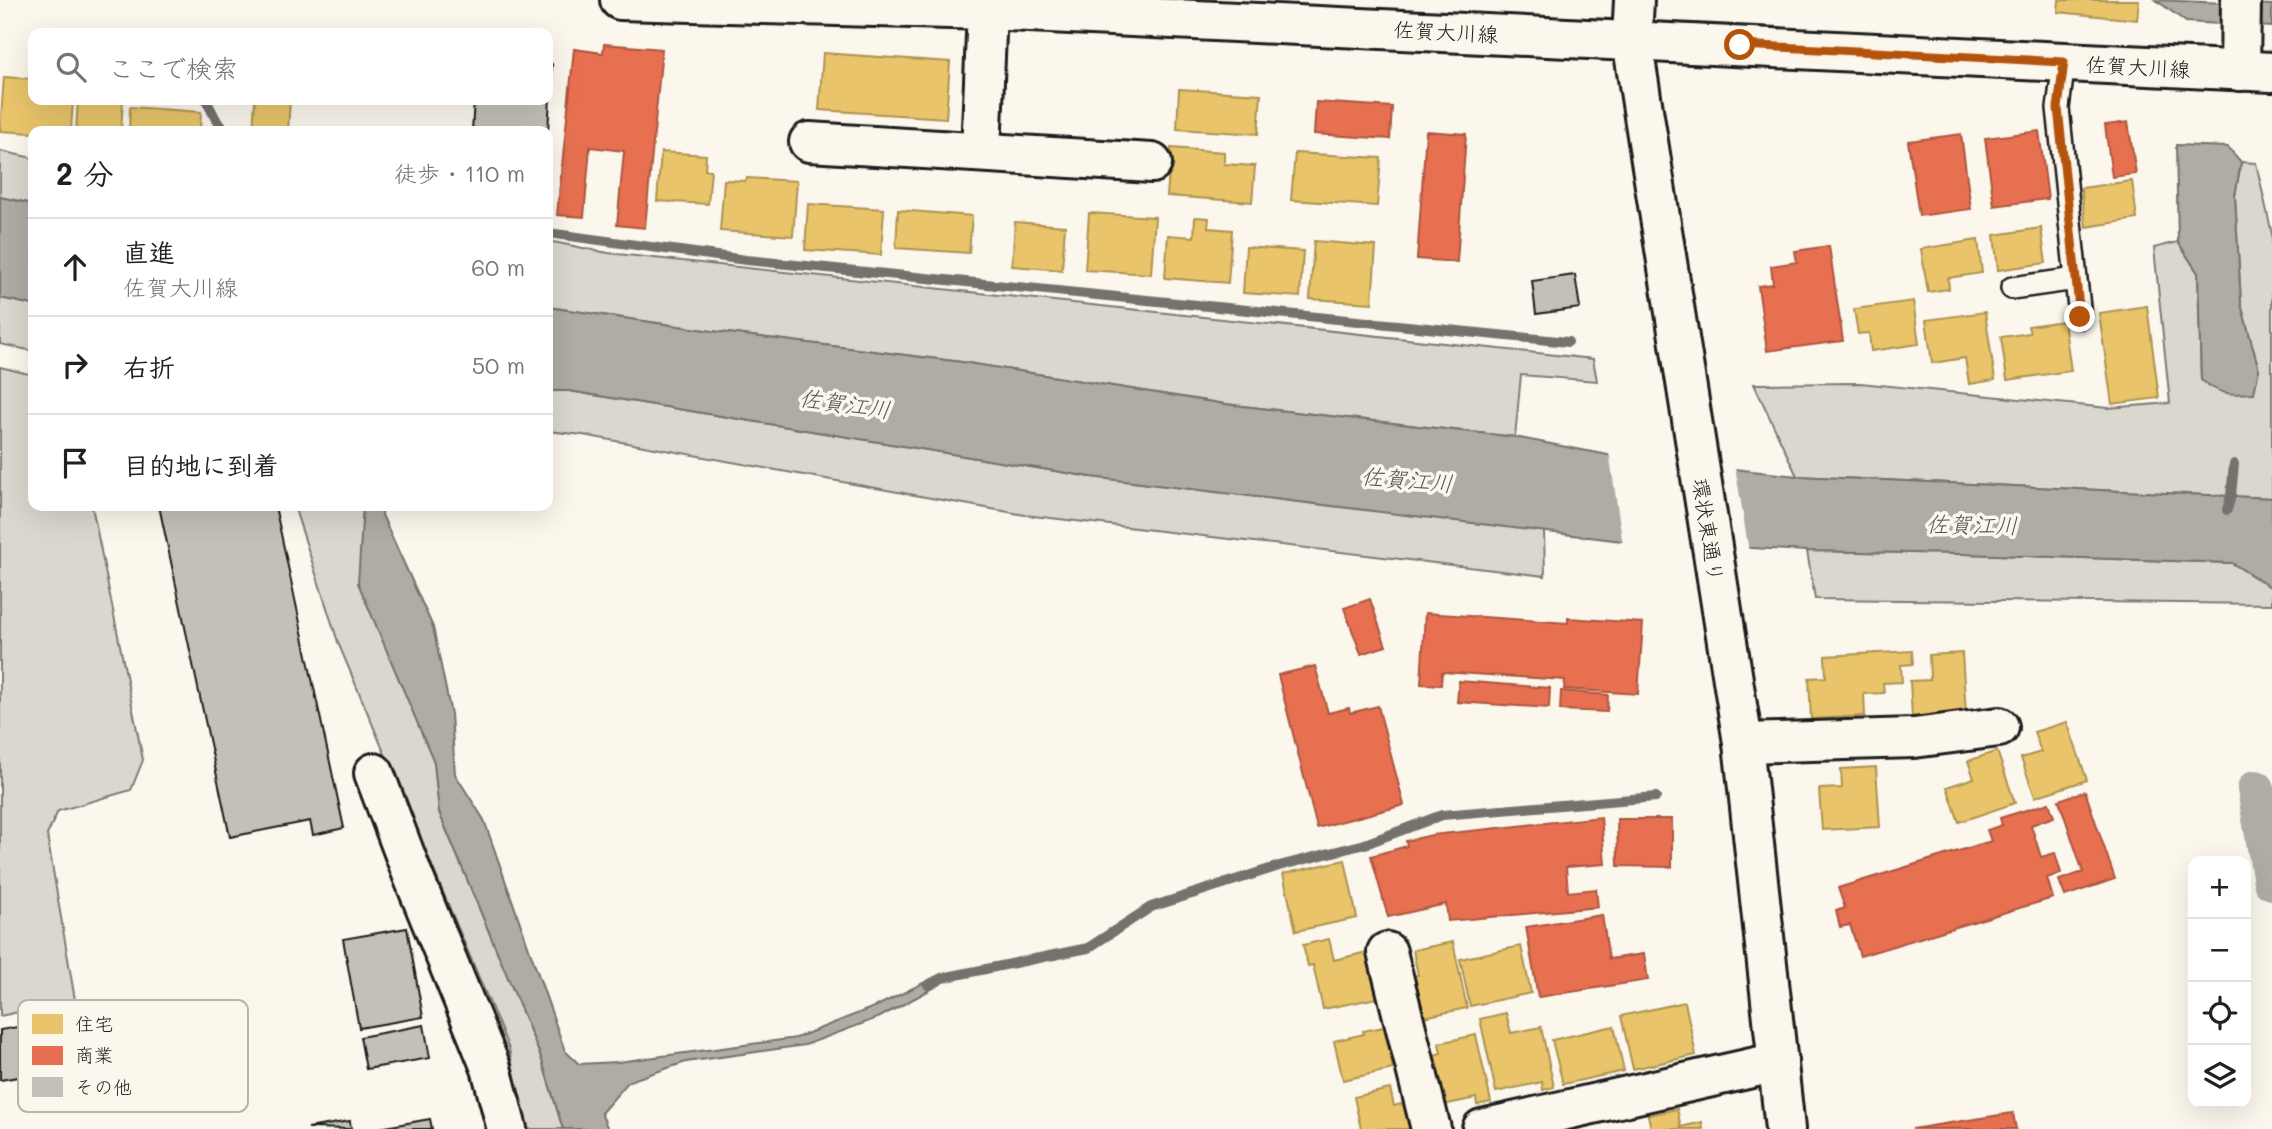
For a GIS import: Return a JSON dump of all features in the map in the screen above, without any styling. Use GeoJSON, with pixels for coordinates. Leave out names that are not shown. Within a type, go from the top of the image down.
{"type":"FeatureCollection","features":[{"type":"Feature","properties":{"kind":"main road","name":"佐賀大川線"},"geometry":{"type":"LineString","coordinates":[[620,0],[988,10],[2256,71]]}},
{"type":"Feature","properties":{"kind":"main road","name":"環状東通り"},"geometry":{"type":"LineString","coordinates":[[1634,0],[1632,40],[1742,743],[1785,1129]]}},
{"type":"Feature","properties":{"kind":"main road"},"geometry":{"type":"LineString","coordinates":[[981,152],[988,10]]}},
{"type":"Feature","properties":{"kind":"main road"},"geometry":{"type":"LineString","coordinates":[[2241,13],[2256,71]]}},
{"type":"Feature","properties":{"kind":"main road"},"geometry":{"type":"LineString","coordinates":[[809,142],[1152,163]]}},
{"type":"Feature","properties":{"kind":"main road"},"geometry":{"type":"LineString","coordinates":[[1742,743],[1914,738],[1999,727]]}},
{"type":"Feature","properties":{"kind":"main road"},"geometry":{"type":"LineString","coordinates":[[374,774],[491,1068],[507,1129]]}},
{"type":"Feature","properties":{"kind":"main road"},"geometry":{"type":"LineString","coordinates":[[1387,952],[1431,1129]]}},
{"type":"Feature","properties":{"kind":"main road"},"geometry":{"type":"LineString","coordinates":[[1482,1129],[1778,1062]]}},
{"type":"Feature","properties":{"kind":"main road","name":"環状東通り"},"geometry":{"type":"LineString","coordinates":[[1778,1062],[1791,1129]]}},
{"type":"Feature","properties":{"kind":"lane"},"geometry":{"type":"LineString","coordinates":[[2064,62],[2058,108],[2080,317]]}},
{"type":"Feature","properties":{"kind":"lane"},"geometry":{"type":"LineString","coordinates":[[2012,288],[2076,279]]}},
{"type":"Feature","properties":{"kind":"shaded area"},"geometry":{"type":"Polygon","coordinates":[[[0,151],[28,157],[28,203],[0,197],[0,151]]]}},
{"type":"Feature","properties":{"kind":"shaded area"},"geometry":{"type":"Polygon","coordinates":[[[2241,162],[2256,163],[2272,234],[2272,498],[1797,476],[1754,384],[1860,383],[2108,408],[2170,403],[2154,248],[2178,242],[2198,273],[2201,380],[2259,370],[2241,304],[2235,196],[2241,162]]]}},
{"type":"Feature","properties":{"kind":"shaded area"},"geometry":{"type":"Polygon","coordinates":[[[553,242],[608,253],[1593,359],[1597,381],[1521,375],[1515,437],[1225,404],[962,362],[712,331],[553,308],[553,242]]]}},
{"type":"Feature","properties":{"kind":"shaded area"},"geometry":{"type":"Polygon","coordinates":[[[0,298],[28,304],[28,350],[0,344],[0,298]]]}},
{"type":"Feature","properties":{"kind":"shaded area"},"geometry":{"type":"Polygon","coordinates":[[[0,367],[28,374],[28,511],[93,511],[143,760],[131,790],[58,811],[47,835],[75,1000],[18,1000],[18,1012],[0,1016],[0,367]]]}},
{"type":"Feature","properties":{"kind":"shaded area"},"geometry":{"type":"Polygon","coordinates":[[[553,391],[569,391],[1091,477],[1544,531],[1545,576],[1025,515],[553,432],[553,391]]]}},
{"type":"Feature","properties":{"kind":"shaded area"},"geometry":{"type":"Polygon","coordinates":[[[296,511],[363,511],[362,533],[434,762],[439,812],[541,1057],[563,1129],[526,1129],[509,1049],[339,645],[296,511]]]}},
{"type":"Feature","properties":{"kind":"shaded area"},"geometry":{"type":"Polygon","coordinates":[[[1807,551],[2232,563],[2272,588],[2272,604],[1815,599],[1807,551]]]}},
{"type":"Feature","properties":{"kind":"water"},"geometry":{"type":"Polygon","coordinates":[[[2156,0],[2272,5],[2272,27],[2186,22],[2156,0]]]}},
{"type":"Feature","properties":{"kind":"water"},"geometry":{"type":"Polygon","coordinates":[[[2176,145],[2228,147],[2241,162],[2235,196],[2241,304],[2259,370],[2254,393],[2226,393],[2201,380],[2198,273],[2178,242],[2176,145]]]}},
{"type":"Feature","properties":{"kind":"water"},"geometry":{"type":"Polygon","coordinates":[[[0,197],[28,203],[28,304],[0,298],[0,197]]]}},
{"type":"Feature","properties":{"kind":"water","name":"佐賀江川"},"geometry":{"type":"Polygon","coordinates":[[[553,308],[712,331],[962,362],[1225,404],[1515,437],[1608,455],[1797,476],[2272,498],[2272,588],[2232,563],[1807,551],[1622,541],[1091,477],[569,391],[553,391],[553,308]]]}},
{"type":"Feature","properties":{"kind":"water"},"geometry":{"type":"Polygon","coordinates":[[[363,511],[382,511],[433,627],[451,714],[455,774],[484,820],[565,1051],[579,1064],[618,1062],[796,1038],[879,1005],[941,974],[941,984],[880,1017],[805,1045],[686,1062],[629,1081],[601,1113],[608,1129],[563,1129],[541,1057],[439,812],[434,762],[358,583],[363,511]]]}},
{"type":"Feature","properties":{"kind":"pier"},"geometry":{"type":"Polygon","coordinates":[[[1609,452],[1735,466],[1749,552],[1623,545],[1609,452]]]}},
{"type":"Feature","properties":{"kind":"building: 住宅"},"geometry":{"type":"Polygon","coordinates":[[[2059,0],[2139,0],[2137,20],[2058,12],[2059,0]]]}},
{"type":"Feature","properties":{"kind":"building: 住宅"},"geometry":{"type":"Polygon","coordinates":[[[823,53],[950,62],[946,118],[819,110],[823,53]]]}},
{"type":"Feature","properties":{"kind":"building: 住宅"},"geometry":{"type":"Polygon","coordinates":[[[4,77],[28,79],[28,105],[73,105],[71,126],[28,126],[28,133],[0,131],[4,77]]]}},
{"type":"Feature","properties":{"kind":"building: 住宅"},"geometry":{"type":"Polygon","coordinates":[[[1179,89],[1261,94],[1258,134],[1177,129],[1179,89]]]}},
{"type":"Feature","properties":{"kind":"building: 住宅"},"geometry":{"type":"Polygon","coordinates":[[[78,105],[123,105],[121,126],[76,126],[78,105]]]}},
{"type":"Feature","properties":{"kind":"building: 住宅"},"geometry":{"type":"Polygon","coordinates":[[[255,105],[290,105],[288,126],[253,126],[255,105]]]}},
{"type":"Feature","properties":{"kind":"building: 住宅"},"geometry":{"type":"Polygon","coordinates":[[[130,107],[201,112],[200,126],[129,126],[130,107]]]}},
{"type":"Feature","properties":{"kind":"building: 住宅"},"geometry":{"type":"Polygon","coordinates":[[[1171,148],[1224,152],[1224,164],[1255,166],[1252,202],[1167,196],[1171,148]]]}},
{"type":"Feature","properties":{"kind":"building: 住宅"},"geometry":{"type":"Polygon","coordinates":[[[661,152],[706,155],[705,170],[711,170],[708,204],[657,201],[661,152]]]}},
{"type":"Feature","properties":{"kind":"building: 住宅"},"geometry":{"type":"Polygon","coordinates":[[[1295,153],[1381,158],[1377,206],[1291,200],[1295,153]]]}},
{"type":"Feature","properties":{"kind":"building: 住宅"},"geometry":{"type":"Polygon","coordinates":[[[747,178],[797,181],[793,236],[720,231],[724,180],[746,181],[747,178]]]}},
{"type":"Feature","properties":{"kind":"building: 住宅"},"geometry":{"type":"Polygon","coordinates":[[[2132,181],[2137,219],[2086,227],[2081,188],[2132,181]]]}},
{"type":"Feature","properties":{"kind":"building: 住宅"},"geometry":{"type":"Polygon","coordinates":[[[808,204],[884,209],[881,255],[805,250],[808,204]]]}},
{"type":"Feature","properties":{"kind":"building: 住宅"},"geometry":{"type":"Polygon","coordinates":[[[898,210],[972,216],[969,253],[896,248],[898,210]]]}},
{"type":"Feature","properties":{"kind":"building: 住宅"},"geometry":{"type":"Polygon","coordinates":[[[1089,213],[1155,217],[1151,274],[1085,270],[1089,213]]]}},
{"type":"Feature","properties":{"kind":"building: 住宅"},"geometry":{"type":"Polygon","coordinates":[[[1195,217],[1209,218],[1208,228],[1232,230],[1228,283],[1165,278],[1168,235],[1194,237],[1195,217]]]}},
{"type":"Feature","properties":{"kind":"building: 住宅"},"geometry":{"type":"Polygon","coordinates":[[[1015,222],[1065,226],[1062,270],[1012,266],[1015,222]]]}},
{"type":"Feature","properties":{"kind":"building: 住宅"},"geometry":{"type":"Polygon","coordinates":[[[2041,228],[2046,263],[1998,270],[1994,235],[2041,228]]]}},
{"type":"Feature","properties":{"kind":"building: 住宅"},"geometry":{"type":"Polygon","coordinates":[[[1978,240],[1982,273],[1948,278],[1949,289],[1928,292],[1921,249],[1978,240]]]}},
{"type":"Feature","properties":{"kind":"building: 住宅"},"geometry":{"type":"Polygon","coordinates":[[[1314,241],[1376,246],[1372,303],[1310,299],[1314,241]]]}},
{"type":"Feature","properties":{"kind":"building: 住宅"},"geometry":{"type":"Polygon","coordinates":[[[1246,247],[1303,251],[1300,297],[1243,293],[1246,247]]]}},
{"type":"Feature","properties":{"kind":"building: 住宅"},"geometry":{"type":"Polygon","coordinates":[[[1913,301],[1919,344],[1871,351],[1869,333],[1858,334],[1854,309],[1913,301]]]}},
{"type":"Feature","properties":{"kind":"building: 住宅"},"geometry":{"type":"Polygon","coordinates":[[[2147,306],[2159,398],[2112,404],[2099,313],[2147,306]]]}},
{"type":"Feature","properties":{"kind":"building: 住宅"},"geometry":{"type":"Polygon","coordinates":[[[1985,312],[1995,380],[1969,384],[1965,358],[1932,363],[1926,320],[1985,312]]]}},
{"type":"Feature","properties":{"kind":"building: 住宅"},"geometry":{"type":"Polygon","coordinates":[[[2064,321],[2071,371],[2007,380],[2001,337],[2030,333],[2028,326],[2064,321]]]}},
{"type":"Feature","properties":{"kind":"building: 住宅"},"geometry":{"type":"Polygon","coordinates":[[[1912,651],[1913,664],[1901,665],[1902,682],[1883,683],[1884,693],[1864,694],[1865,716],[1811,719],[1809,678],[1826,677],[1825,656],[1912,651]]]}},
{"type":"Feature","properties":{"kind":"building: 住宅"},"geometry":{"type":"Polygon","coordinates":[[[1962,653],[1966,714],[1912,718],[1910,681],[1930,680],[1929,655],[1962,653]]]}},
{"type":"Feature","properties":{"kind":"building: 住宅"},"geometry":{"type":"Polygon","coordinates":[[[2067,722],[2087,780],[2035,797],[2021,758],[2041,752],[2034,732],[2067,722]]]}},
{"type":"Feature","properties":{"kind":"building: 住宅"},"geometry":{"type":"Polygon","coordinates":[[[1997,751],[2015,803],[1959,822],[1947,787],[1974,778],[1968,761],[1997,751]]]}},
{"type":"Feature","properties":{"kind":"building: 住宅"},"geometry":{"type":"Polygon","coordinates":[[[1876,767],[1880,827],[1822,830],[1819,789],[1842,788],[1841,769],[1876,767]]]}},
{"type":"Feature","properties":{"kind":"building: 住宅"},"geometry":{"type":"Polygon","coordinates":[[[1345,860],[1357,918],[1296,931],[1283,874],[1345,860]]]}},
{"type":"Feature","properties":{"kind":"building: 住宅"},"geometry":{"type":"Polygon","coordinates":[[[1329,939],[1334,960],[1367,952],[1377,998],[1323,1009],[1313,965],[1308,966],[1303,945],[1329,939]]]}},
{"type":"Feature","properties":{"kind":"building: 住宅"},"geometry":{"type":"Polygon","coordinates":[[[1453,942],[1467,1008],[1419,1018],[1409,976],[1418,975],[1413,950],[1453,942]]]}},
{"type":"Feature","properties":{"kind":"building: 住宅"},"geometry":{"type":"Polygon","coordinates":[[[1521,946],[1531,993],[1470,1006],[1460,959],[1521,946]]]}},
{"type":"Feature","properties":{"kind":"building: 住宅"},"geometry":{"type":"Polygon","coordinates":[[[1685,1002],[1696,1055],[1633,1069],[1621,1016],[1685,1002]]]}},
{"type":"Feature","properties":{"kind":"building: 住宅"},"geometry":{"type":"Polygon","coordinates":[[[1506,1013],[1511,1033],[1541,1027],[1554,1087],[1543,1090],[1542,1082],[1496,1092],[1480,1019],[1506,1013]]]}},
{"type":"Feature","properties":{"kind":"building: 住宅"},"geometry":{"type":"Polygon","coordinates":[[[1614,1026],[1624,1071],[1563,1084],[1552,1040],[1614,1026]]]}},
{"type":"Feature","properties":{"kind":"building: 住宅"},"geometry":{"type":"Polygon","coordinates":[[[1384,1027],[1393,1069],[1343,1080],[1334,1041],[1384,1027]]]}},
{"type":"Feature","properties":{"kind":"building: 住宅"},"geometry":{"type":"Polygon","coordinates":[[[1476,1035],[1491,1102],[1477,1105],[1476,1098],[1438,1106],[1431,1073],[1438,1071],[1434,1055],[1441,1053],[1439,1043],[1476,1035]]]}},
{"type":"Feature","properties":{"kind":"building: 住宅"},"geometry":{"type":"Polygon","coordinates":[[[1390,1089],[1394,1106],[1408,1102],[1414,1129],[1361,1129],[1354,1097],[1390,1089]]]}},
{"type":"Feature","properties":{"kind":"building: 住宅"},"geometry":{"type":"Polygon","coordinates":[[[1677,1109],[1681,1127],[1702,1122],[1703,1129],[1651,1129],[1648,1115],[1677,1109]]]}},
{"type":"Feature","properties":{"kind":"building: 商業"},"geometry":{"type":"Polygon","coordinates":[[[604,44],[662,49],[645,228],[617,225],[624,151],[590,147],[584,217],[557,215],[574,49],[603,53],[604,44]]]}},
{"type":"Feature","properties":{"kind":"building: 商業"},"geometry":{"type":"Polygon","coordinates":[[[1316,102],[1392,107],[1390,139],[1314,134],[1316,102]]]}},
{"type":"Feature","properties":{"kind":"building: 商業"},"geometry":{"type":"Polygon","coordinates":[[[2128,122],[2136,174],[2112,177],[2105,125],[2128,122]]]}},
{"type":"Feature","properties":{"kind":"building: 商業"},"geometry":{"type":"Polygon","coordinates":[[[1426,131],[1466,134],[1457,262],[1417,259],[1426,131]]]}},
{"type":"Feature","properties":{"kind":"building: 商業"},"geometry":{"type":"Polygon","coordinates":[[[2039,131],[2048,199],[1994,206],[1985,138],[2039,131]]]}},
{"type":"Feature","properties":{"kind":"building: 商業"},"geometry":{"type":"Polygon","coordinates":[[[1961,134],[1971,209],[1919,216],[1908,141],[1961,134]]]}},
{"type":"Feature","properties":{"kind":"building: 商業"},"geometry":{"type":"Polygon","coordinates":[[[1829,246],[1843,341],[1767,351],[1758,286],[1773,284],[1771,266],[1797,262],[1795,251],[1829,246]]]}},
{"type":"Feature","properties":{"kind":"building: 商業"},"geometry":{"type":"Polygon","coordinates":[[[1370,599],[1386,646],[1361,654],[1344,608],[1370,599]]]}},
{"type":"Feature","properties":{"kind":"building: 商業"},"geometry":{"type":"Polygon","coordinates":[[[1425,613],[1568,623],[1568,618],[1643,623],[1638,694],[1564,689],[1565,680],[1442,672],[1441,685],[1421,684],[1425,613]]]}},
{"type":"Feature","properties":{"kind":"building: 商業"},"geometry":{"type":"Polygon","coordinates":[[[1315,666],[1328,713],[1349,708],[1350,713],[1378,706],[1404,805],[1317,828],[1278,675],[1315,666]]]}},
{"type":"Feature","properties":{"kind":"building: 商業"},"geometry":{"type":"Polygon","coordinates":[[[1459,681],[1550,688],[1549,708],[1457,702],[1459,681]]]}},
{"type":"Feature","properties":{"kind":"building: 商業"},"geometry":{"type":"Polygon","coordinates":[[[1561,691],[1608,695],[1607,712],[1560,710],[1561,691]]]}},
{"type":"Feature","properties":{"kind":"building: 商業"},"geometry":{"type":"Polygon","coordinates":[[[2085,791],[2115,879],[2065,896],[2059,880],[2083,872],[2059,800],[2085,791]]]}},
{"type":"Feature","properties":{"kind":"building: 商業"},"geometry":{"type":"Polygon","coordinates":[[[2049,803],[2054,817],[2031,825],[2041,857],[2055,853],[2061,873],[2047,878],[2053,898],[1860,956],[1850,925],[1840,927],[1836,911],[1845,908],[1838,888],[1991,841],[1987,830],[2002,825],[2000,818],[2049,803]]]}},
{"type":"Feature","properties":{"kind":"building: 商業"},"geometry":{"type":"Polygon","coordinates":[[[1601,817],[1605,864],[1566,867],[1568,892],[1596,889],[1598,907],[1448,921],[1446,904],[1388,917],[1371,856],[1407,846],[1406,841],[1432,835],[1601,817]]]}},
{"type":"Feature","properties":{"kind":"building: 商業"},"geometry":{"type":"Polygon","coordinates":[[[1617,819],[1672,819],[1672,867],[1618,866],[1617,819]]]}},
{"type":"Feature","properties":{"kind":"building: 商業"},"geometry":{"type":"Polygon","coordinates":[[[1602,915],[1609,959],[1644,954],[1648,980],[1538,997],[1526,927],[1602,915]]]}},
{"type":"Feature","properties":{"kind":"building: 商業"},"geometry":{"type":"Polygon","coordinates":[[[2013,1113],[2016,1129],[1912,1129],[2013,1113]]]}},
{"type":"Feature","properties":{"kind":"building: その他"},"geometry":{"type":"Polygon","coordinates":[[[474,105],[550,105],[548,126],[472,126],[474,105]]]}},
{"type":"Feature","properties":{"kind":"building: その他"},"geometry":{"type":"Polygon","coordinates":[[[1575,275],[1580,308],[1536,314],[1532,281],[1575,275]]]}},
{"type":"Feature","properties":{"kind":"building: その他"},"geometry":{"type":"Polygon","coordinates":[[[160,511],[276,511],[344,828],[313,835],[310,821],[230,837],[160,511]]]}},
{"type":"Feature","properties":{"kind":"building: その他"},"geometry":{"type":"Polygon","coordinates":[[[407,928],[423,1017],[359,1028],[343,939],[407,928]]]}},
{"type":"Feature","properties":{"kind":"building: その他"},"geometry":{"type":"Polygon","coordinates":[[[424,1025],[430,1058],[366,1069],[360,1037],[424,1025]]]}},
{"type":"Feature","properties":{"kind":"building: その他"},"geometry":{"type":"Polygon","coordinates":[[[18,1027],[18,1077],[0,1080],[0,1030],[18,1027]]]}},
{"type":"Feature","properties":{"kind":"building: その他"},"geometry":{"type":"Polygon","coordinates":[[[430,1119],[432,1129],[374,1129],[430,1119]]]}},
{"type":"Feature","properties":{"kind":"building: その他"},"geometry":{"type":"Polygon","coordinates":[[[350,1121],[351,1129],[308,1128],[350,1121]]]}},
{"type":"Feature","properties":{"kind":"waterway"},"geometry":{"type":"LineString","coordinates":[[209,105],[221,126]]}},
{"type":"Feature","properties":{"kind":"waterway"},"geometry":{"type":"LineString","coordinates":[[553,234],[746,260],[1568,342]]}},
{"type":"Feature","properties":{"kind":"waterway"},"geometry":{"type":"LineString","coordinates":[[2227,510],[2234,464]]}},
{"type":"Feature","properties":{"kind":"waterway"},"geometry":{"type":"LineString","coordinates":[[2256,789],[2272,881]]}},
{"type":"Feature","properties":{"kind":"waterway"},"geometry":{"type":"LineString","coordinates":[[928,985],[942,978],[1088,948],[1151,907],[1279,866],[1365,844],[1442,815],[1656,797]]}},
{"type":"Feature","properties":{"kind":"route"},"geometry":{"type":"LineString","coordinates":[[1740,45],[2064,62],[2058,108],[2080,317]]}}]}
